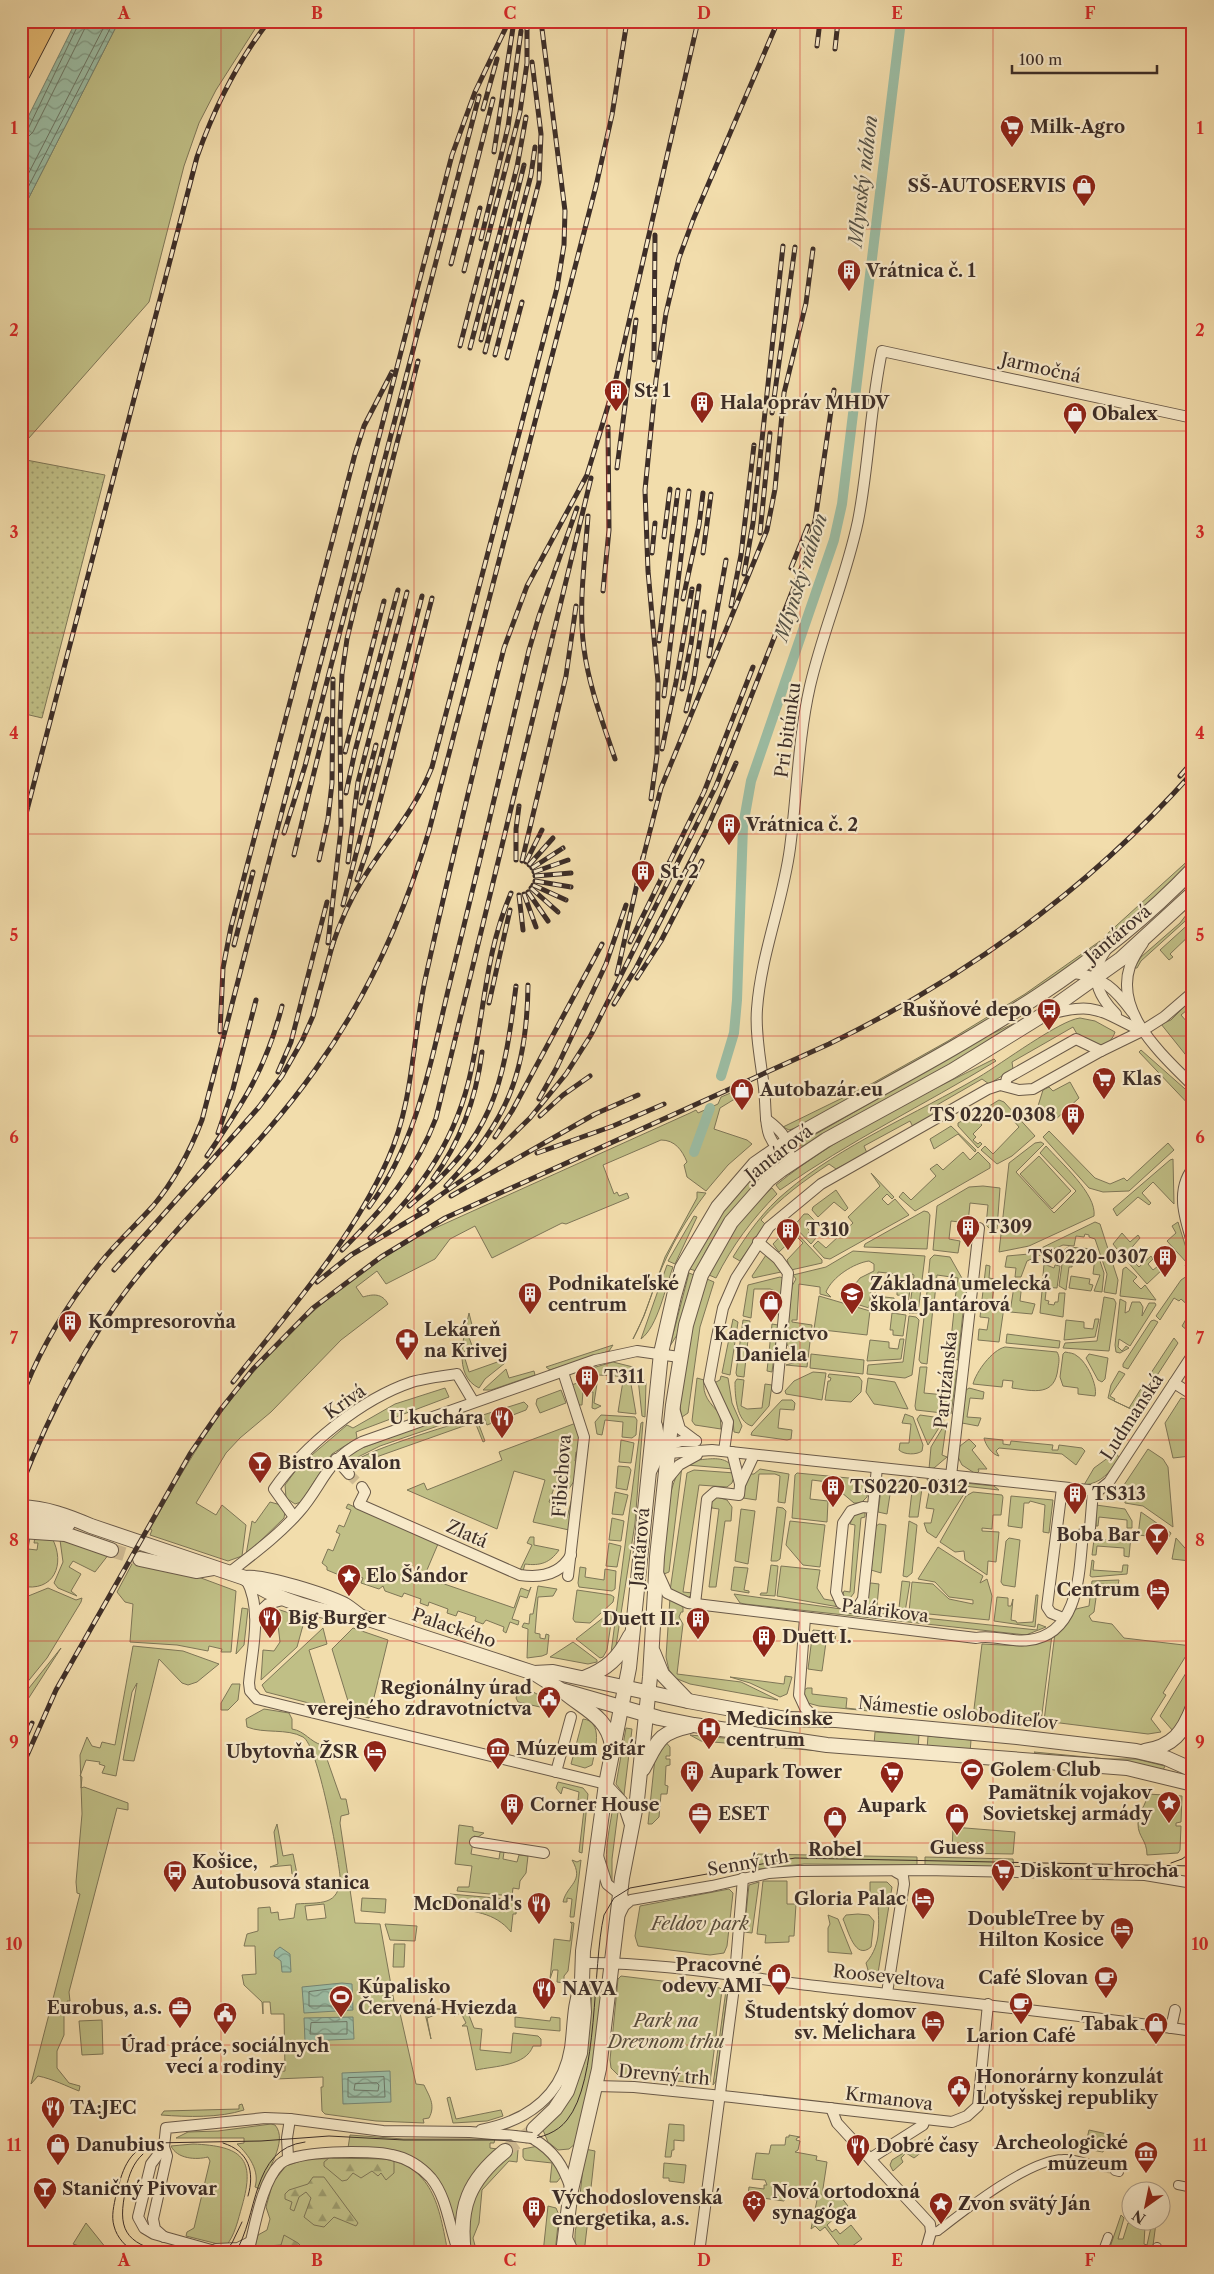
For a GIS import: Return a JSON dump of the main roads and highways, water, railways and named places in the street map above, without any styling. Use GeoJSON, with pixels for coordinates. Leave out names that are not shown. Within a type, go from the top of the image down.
{"type":"FeatureCollection","features":[{"type":"Feature","properties":{"kind":"highway"},"geometry":{"type":"LineString","coordinates":[[21,42],[32,21]]}},
{"type":"Feature","properties":{"kind":"highway"},"geometry":{"type":"LineString","coordinates":[[21,74],[48,21]]}},
{"type":"Feature","properties":{"kind":"water"},"geometry":{"type":"Polygon","coordinates":[[[76,21],[119,21],[21,213],[21,131],[76,21]]]}},
{"type":"Feature","properties":{"kind":"water"},"geometry":{"type":"Polygon","coordinates":[[[280,1947],[290,1954],[291,1972],[282,1972],[281,1961],[274,1956],[275,1951],[280,1947]]]}},
{"type":"Feature","properties":{"kind":"water"},"geometry":{"type":"Polygon","coordinates":[[[342,1983],[352,1984],[353,2010],[304,2013],[302,1987],[342,1983]]]}},
{"type":"Feature","properties":{"kind":"water"},"geometry":{"type":"Polygon","coordinates":[[[353,2017],[354,2039],[305,2041],[304,2018],[353,2017]]]}},
{"type":"Feature","properties":{"kind":"water"},"geometry":{"type":"Polygon","coordinates":[[[390,2071],[391,2102],[343,2104],[342,2073],[390,2071]]]}},
{"type":"Feature","properties":{"kind":"waterway","name":"Mlynský náhon"},"geometry":{"type":"LineString","coordinates":[[721,1076],[734,1033],[737,1000],[743,826],[751,781],[834,540],[842,504],[901,21]]}},
{"type":"Feature","properties":{"kind":"waterway","name":"Mlynský náhon"},"geometry":{"type":"LineString","coordinates":[[694,1152],[710,1108]]}},
{"type":"Feature","properties":{"kind":"tunnel"},"geometry":{"type":"LineString","coordinates":[[349,1474],[362,1487]]}},
{"type":"Feature","properties":{"kind":"tunnel"},"geometry":{"type":"LineString","coordinates":[[111,1550],[140,1559]]}},
{"type":"Feature","properties":{"kind":"tunnel"},"geometry":{"type":"LineString","coordinates":[[505,2151],[532,2131]]}},
{"type":"Feature","properties":{"kind":"tunnel"},"geometry":{"type":"LineString","coordinates":[[1093,2165],[1115,2171]]}},
{"type":"Feature","properties":{"kind":"tram line"},"geometry":{"type":"LineString","coordinates":[[1171,1863],[1182,1859],[1193,1851]]}},
{"type":"Feature","properties":{"kind":"tram line"},"geometry":{"type":"LineString","coordinates":[[136,2253],[125,2245],[117,2234],[113,2222],[113,2210],[118,2186],[127,2163],[137,2151],[152,2143],[261,2141],[329,2136],[404,2140],[527,2140],[544,2136],[559,2128],[567,2120],[577,2102],[585,2079],[590,2052],[600,1937],[604,1915],[614,1898],[630,1888],[795,1858],[1193,1866]]}},
{"type":"Feature","properties":{"kind":"tram line"},"geometry":{"type":"LineString","coordinates":[[235,2253],[243,2238],[258,2186],[265,2170],[274,2157],[287,2147],[305,2142]]}},
{"type":"Feature","properties":{"kind":"tram line"},"geometry":{"type":"LineString","coordinates":[[223,2143],[239,2151],[248,2163],[251,2179],[248,2196]]}},
{"type":"Feature","properties":{"kind":"tram line"},"geometry":{"type":"LineString","coordinates":[[143,2154],[134,2165],[127,2183],[123,2202],[124,2224],[127,2232],[133,2239],[152,2249],[166,2253]]}},
{"type":"Feature","properties":{"kind":"tram line"},"geometry":{"type":"LineString","coordinates":[[224,2253],[232,2243],[242,2222]]}},
{"type":"Feature","properties":{"kind":"railway"},"geometry":{"type":"LineString","coordinates":[[21,833],[197,157],[227,86],[269,21]]}},
{"type":"Feature","properties":{"kind":"railway"},"geometry":{"type":"LineString","coordinates":[[26,1386],[41,1353],[79,1291],[113,1247],[153,1206],[175,1176],[202,1120],[452,155],[475,92],[509,21]]}},
{"type":"Feature","properties":{"kind":"railway"},"geometry":{"type":"LineString","coordinates":[[494,152],[514,21]]}},
{"type":"Feature","properties":{"kind":"railway"},"geometry":{"type":"LineString","coordinates":[[460,346],[520,112],[527,63],[527,21]]}},
{"type":"Feature","properties":{"kind":"railway"},"geometry":{"type":"LineString","coordinates":[[331,949],[337,931],[358,887],[409,812],[432,767],[557,288],[564,245],[565,211],[541,21]]}},
{"type":"Feature","properties":{"kind":"railway"},"geometry":{"type":"LineString","coordinates":[[21,1486],[55,1408],[82,1358],[112,1310],[151,1259],[294,1099],[334,1043],[367,985],[396,925],[429,831],[596,186],[612,115],[627,21]]}},
{"type":"Feature","properties":{"kind":"railway"},"geometry":{"type":"LineString","coordinates":[[233,1382],[337,1248],[373,1190],[397,1136],[408,1090],[427,971],[464,809],[504,648],[527,586],[587,475],[615,383],[698,21]]}},
{"type":"Feature","properties":{"kind":"railway"},"geometry":{"type":"LineString","coordinates":[[651,799],[657,755],[658,682],[648,571],[645,490],[656,380],[666,313],[679,258],[693,220],[778,21]]}},
{"type":"Feature","properties":{"kind":"railway"},"geometry":{"type":"LineString","coordinates":[[817,46],[820,21]]}},
{"type":"Feature","properties":{"kind":"railway"},"geometry":{"type":"LineString","coordinates":[[835,49],[838,21]]}},
{"type":"Feature","properties":{"kind":"railway"},"geometry":{"type":"LineString","coordinates":[[481,239],[508,127],[521,31]]}},
{"type":"Feature","properties":{"kind":"railway"},"geometry":{"type":"LineString","coordinates":[[483,109],[497,59]]}},
{"type":"Feature","properties":{"kind":"railway"},"geometry":{"type":"LineString","coordinates":[[495,355],[539,182],[541,134],[532,62]]}},
{"type":"Feature","properties":{"kind":"railway"},"geometry":{"type":"LineString","coordinates":[[284,833],[305,766],[479,96]]}},
{"type":"Feature","properties":{"kind":"railway"},"geometry":{"type":"LineString","coordinates":[[451,264],[493,99]]}},
{"type":"Feature","properties":{"kind":"railway"},"geometry":{"type":"LineString","coordinates":[[470,348],[517,167],[526,117]]}},
{"type":"Feature","properties":{"kind":"railway"},"geometry":{"type":"LineString","coordinates":[[485,352],[531,175],[535,147]]}},
{"type":"Feature","properties":{"kind":"railway"},"geometry":{"type":"LineString","coordinates":[[481,340],[524,165]]}},
{"type":"Feature","properties":{"kind":"railway"},"geometry":{"type":"LineString","coordinates":[[464,271],[480,208]]}},
{"type":"Feature","properties":{"kind":"railway"},"geometry":{"type":"LineString","coordinates":[[654,360],[655,235]]}},
{"type":"Feature","properties":{"kind":"railway"},"geometry":{"type":"LineString","coordinates":[[744,574],[753,523],[783,246]]}},
{"type":"Feature","properties":{"kind":"railway"},"geometry":{"type":"LineString","coordinates":[[772,413],[795,247]]}},
{"type":"Feature","properties":{"kind":"railway"},"geometry":{"type":"LineString","coordinates":[[642,862],[661,788],[767,530],[775,489],[784,393],[806,303],[813,249]]}},
{"type":"Feature","properties":{"kind":"railway"},"geometry":{"type":"LineString","coordinates":[[507,358],[522,302]]}},
{"type":"Feature","properties":{"kind":"railway"},"geometry":{"type":"LineString","coordinates":[[617,468],[636,320]]}},
{"type":"Feature","properties":{"kind":"railway"},"geometry":{"type":"LineString","coordinates":[[359,591],[418,361]]}},
{"type":"Feature","properties":{"kind":"railway"},"geometry":{"type":"LineString","coordinates":[[220,1032],[223,968],[231,927],[355,454],[364,426],[392,372]]}},
{"type":"Feature","properties":{"kind":"railway"},"geometry":{"type":"LineString","coordinates":[[419,1210],[478,1169],[530,1118],[566,1074],[591,1035],[716,786],[805,559],[815,521],[834,390]]}},
{"type":"Feature","properties":{"kind":"railway"},"geometry":{"type":"LineString","coordinates":[[603,591],[609,530],[608,427]]}},
{"type":"Feature","properties":{"kind":"railway"},"geometry":{"type":"LineString","coordinates":[[760,533],[770,433]]}},
{"type":"Feature","properties":{"kind":"railway"},"geometry":{"type":"LineString","coordinates":[[731,606],[741,555],[754,445]]}},
{"type":"Feature","properties":{"kind":"railway"},"geometry":{"type":"LineString","coordinates":[[342,1250],[397,1189],[428,1138],[436,1118],[591,478]]}},
{"type":"Feature","properties":{"kind":"railway"},"geometry":{"type":"LineString","coordinates":[[664,537],[670,489]]}},
{"type":"Feature","properties":{"kind":"railway"},"geometry":{"type":"LineString","coordinates":[[659,641],[678,490]]}},
{"type":"Feature","properties":{"kind":"railway"},"geometry":{"type":"LineString","coordinates":[[664,696],[689,491]]}},
{"type":"Feature","properties":{"kind":"railway"},"geometry":{"type":"LineString","coordinates":[[683,599],[699,525],[703,493]]}},
{"type":"Feature","properties":{"kind":"railway"},"geometry":{"type":"LineString","coordinates":[[703,553],[711,494]]}},
{"type":"Feature","properties":{"kind":"railway"},"geometry":{"type":"LineString","coordinates":[[369,1207],[401,1153],[422,1095],[482,852],[529,650],[577,508]]}},
{"type":"Feature","properties":{"kind":"railway"},"geometry":{"type":"LineString","coordinates":[[588,516],[582,600],[582,633],[586,663],[593,691],[615,759]]}},
{"type":"Feature","properties":{"kind":"railway"},"geometry":{"type":"LineString","coordinates":[[652,553],[655,523]]}},
{"type":"Feature","properties":{"kind":"railway"},"geometry":{"type":"LineString","coordinates":[[791,568],[808,526]]}},
{"type":"Feature","properties":{"kind":"railway"},"geometry":{"type":"LineString","coordinates":[[709,656],[726,560]]}},
{"type":"Feature","properties":{"kind":"railway"},"geometry":{"type":"LineString","coordinates":[[328,943],[341,829],[340,721],[342,674],[347,639],[360,585]]}},
{"type":"Feature","properties":{"kind":"railway"},"geometry":{"type":"LineString","coordinates":[[682,689],[691,644],[699,586]]}},
{"type":"Feature","properties":{"kind":"railway"},"geometry":{"type":"LineString","coordinates":[[662,749],[692,589]]}},
{"type":"Feature","properties":{"kind":"railway"},"geometry":{"type":"LineString","coordinates":[[346,793],[355,751],[398,590]]}},
{"type":"Feature","properties":{"kind":"railway"},"geometry":{"type":"LineString","coordinates":[[348,862],[358,782],[407,592]]}},
{"type":"Feature","properties":{"kind":"railway"},"geometry":{"type":"LineString","coordinates":[[343,905],[422,596]]}},
{"type":"Feature","properties":{"kind":"railway"},"geometry":{"type":"LineString","coordinates":[[357,880],[368,848],[432,598]]}},
{"type":"Feature","properties":{"kind":"railway"},"geometry":{"type":"LineString","coordinates":[[345,752],[384,601]]}},
{"type":"Feature","properties":{"kind":"railway"},"geometry":{"type":"LineString","coordinates":[[522,861],[566,676],[576,606]]}},
{"type":"Feature","properties":{"kind":"railway"},"geometry":{"type":"LineString","coordinates":[[686,711],[694,678],[704,612]]}},
{"type":"Feature","properties":{"kind":"railway"},"geometry":{"type":"LineString","coordinates":[[630,942],[704,792],[753,667]]}},
{"type":"Feature","properties":{"kind":"railway"},"geometry":{"type":"LineString","coordinates":[[319,860],[328,819],[332,783],[333,679]]}},
{"type":"Feature","properties":{"kind":"railway"},"geometry":{"type":"LineString","coordinates":[[294,855],[327,719]]}},
{"type":"Feature","properties":{"kind":"railway"},"geometry":{"type":"LineString","coordinates":[[361,803],[376,745]]}},
{"type":"Feature","properties":{"kind":"railway"},"geometry":{"type":"LineString","coordinates":[[1180,776],[1193,761]]}},
{"type":"Feature","properties":{"kind":"railway"},"geometry":{"type":"LineString","coordinates":[[614,1004],[636,968],[706,831],[736,763]]}},
{"type":"Feature","properties":{"kind":"railway"},"geometry":{"type":"LineString","coordinates":[[21,1769],[56,1690],[190,1454],[221,1409],[253,1369],[313,1308],[381,1257],[445,1218],[829,1044],[880,1018],[930,989],[978,959],[1069,891],[1154,814],[1193,772]]}},
{"type":"Feature","properties":{"kind":"railway"},"geometry":{"type":"LineString","coordinates":[[516,860],[516,829],[519,806]]}},
{"type":"Feature","properties":{"kind":"railway"},"geometry":{"type":"LineString","coordinates":[[526,862],[542,830]]}},
{"type":"Feature","properties":{"kind":"railway"},"geometry":{"type":"LineString","coordinates":[[529,865],[553,838]]}},
{"type":"Feature","properties":{"kind":"railway"},"geometry":{"type":"LineString","coordinates":[[532,868],[563,848]]}},
{"type":"Feature","properties":{"kind":"railway"},"geometry":{"type":"LineString","coordinates":[[617,974],[643,857]]}},
{"type":"Feature","properties":{"kind":"railway"},"geometry":{"type":"LineString","coordinates":[[534,872],[568,860]]}},
{"type":"Feature","properties":{"kind":"railway"},"geometry":{"type":"LineString","coordinates":[[637,978],[661,941],[702,861]]}},
{"type":"Feature","properties":{"kind":"railway"},"geometry":{"type":"LineString","coordinates":[[234,945],[253,872]]}},
{"type":"Feature","properties":{"kind":"railway"},"geometry":{"type":"LineString","coordinates":[[535,876],[571,873]]}},
{"type":"Feature","properties":{"kind":"railway"},"geometry":{"type":"LineString","coordinates":[[535,881],[571,887]]}},
{"type":"Feature","properties":{"kind":"railway"},"geometry":{"type":"LineString","coordinates":[[533,885],[566,900]]}},
{"type":"Feature","properties":{"kind":"railway"},"geometry":{"type":"LineString","coordinates":[[531,888],[558,912]]}},
{"type":"Feature","properties":{"kind":"railway"},"geometry":{"type":"LineString","coordinates":[[528,892],[548,921]]}},
{"type":"Feature","properties":{"kind":"railway"},"geometry":{"type":"LineString","coordinates":[[370,1238],[388,1221],[420,1183],[434,1163],[456,1119],[465,1096],[471,1071],[496,938],[511,893]]}},
{"type":"Feature","properties":{"kind":"railway"},"geometry":{"type":"LineString","coordinates":[[524,894],[536,927]]}},
{"type":"Feature","properties":{"kind":"railway"},"geometry":{"type":"LineString","coordinates":[[519,895],[523,930]]}},
{"type":"Feature","properties":{"kind":"railway"},"geometry":{"type":"LineString","coordinates":[[278,1072],[291,1042],[327,902]]}},
{"type":"Feature","properties":{"kind":"railway"},"geometry":{"type":"LineString","coordinates":[[539,1099],[557,1067],[606,964],[626,905]]}},
{"type":"Feature","properties":{"kind":"railway"},"geometry":{"type":"LineString","coordinates":[[489,1003],[510,910]]}},
{"type":"Feature","properties":{"kind":"railway"},"geometry":{"type":"LineString","coordinates":[[114,1270],[259,1107],[282,1076],[302,1041],[313,1016],[333,943]]}},
{"type":"Feature","properties":{"kind":"railway"},"geometry":{"type":"LineString","coordinates":[[495,1137],[512,1111],[602,944]]}},
{"type":"Feature","properties":{"kind":"railway"},"geometry":{"type":"LineString","coordinates":[[446,1186],[467,1163],[484,1140],[510,1094],[518,1070],[523,1045],[527,1016],[528,985]]}},
{"type":"Feature","properties":{"kind":"railway"},"geometry":{"type":"LineString","coordinates":[[409,1206],[437,1181],[459,1157],[476,1133],[489,1109],[499,1083],[506,1055],[516,986]]}},
{"type":"Feature","properties":{"kind":"railway"},"geometry":{"type":"LineString","coordinates":[[218,1133],[233,1089],[256,1000]]}},
{"type":"Feature","properties":{"kind":"railway"},"geometry":{"type":"LineString","coordinates":[[207,1156],[252,1085],[269,1049],[282,1006]]}},
{"type":"Feature","properties":{"kind":"railway"},"geometry":{"type":"LineString","coordinates":[[433,1179],[452,1150],[466,1119],[476,1086],[482,1052]]}},
{"type":"Feature","properties":{"kind":"railway"},"geometry":{"type":"LineString","coordinates":[[540,1116],[563,1095],[590,1076]]}},
{"type":"Feature","properties":{"kind":"railway"},"geometry":{"type":"LineString","coordinates":[[451,1196],[595,1114],[638,1095]]}},
{"type":"Feature","properties":{"kind":"railway"},"geometry":{"type":"LineString","coordinates":[[537,1153],[613,1126],[664,1104]]}},
{"type":"Feature","properties":{"kind":"railway"},"geometry":{"type":"LineString","coordinates":[[317,1282],[351,1255],[427,1210]]}},
{"type":"Feature","properties":{"kind":"railway"},"geometry":{"type":"LineString","coordinates":[[21,1748],[32,1723]]}},
{"type":"Feature","properties":{"kind":"place","name":"Milk-Agro"},"geometry":{"type":"Point","coordinates":[1012,148]}},
{"type":"Feature","properties":{"kind":"place","name":"SŠ-AUTOSERVIS"},"geometry":{"type":"Point","coordinates":[1084,207]}},
{"type":"Feature","properties":{"kind":"place","name":"Vrátnica č. 1"},"geometry":{"type":"Point","coordinates":[849,292]}},
{"type":"Feature","properties":{"kind":"place","name":"St. 1"},"geometry":{"type":"Point","coordinates":[616,412]}},
{"type":"Feature","properties":{"kind":"place","name":"Hala opráv MHDV"},"geometry":{"type":"Point","coordinates":[702,424]}},
{"type":"Feature","properties":{"kind":"place","name":"Obalex"},"geometry":{"type":"Point","coordinates":[1075,435]}},
{"type":"Feature","properties":{"kind":"place","name":"Vrátnica č. 2"},"geometry":{"type":"Point","coordinates":[729,846]}},
{"type":"Feature","properties":{"kind":"place","name":"St. 2"},"geometry":{"type":"Point","coordinates":[643,893]}},
{"type":"Feature","properties":{"kind":"place","name":"Rušňové depo"},"geometry":{"type":"Point","coordinates":[1049,1031]}},
{"type":"Feature","properties":{"kind":"place","name":"Klas"},"geometry":{"type":"Point","coordinates":[1104,1100]}},
{"type":"Feature","properties":{"kind":"place","name":"Autobazár.eu"},"geometry":{"type":"Point","coordinates":[742,1111]}},
{"type":"Feature","properties":{"kind":"place","name":"TS 0220-0308"},"geometry":{"type":"Point","coordinates":[1073,1136]}},
{"type":"Feature","properties":{"kind":"place","name":"T309"},"geometry":{"type":"Point","coordinates":[968,1248]}},
{"type":"Feature","properties":{"kind":"place","name":"T310"},"geometry":{"type":"Point","coordinates":[788,1251]}},
{"type":"Feature","properties":{"kind":"place","name":"TS0220-0307"},"geometry":{"type":"Point","coordinates":[1165,1278]}},
{"type":"Feature","properties":{"kind":"place","name":"Podnikateľské centrum"},"geometry":{"type":"Point","coordinates":[530,1315]}},
{"type":"Feature","properties":{"kind":"place","name":"Základná umelecká škola Jantárová"},"geometry":{"type":"Point","coordinates":[852,1315]}},
{"type":"Feature","properties":{"kind":"place","name":"Kaderníctvo Daniela"},"geometry":{"type":"Point","coordinates":[771,1323]}},
{"type":"Feature","properties":{"kind":"place","name":"Kompresorovňa"},"geometry":{"type":"Point","coordinates":[70,1343]}},
{"type":"Feature","properties":{"kind":"place","name":"Lekáreň na Krivej"},"geometry":{"type":"Point","coordinates":[407,1361]}},
{"type":"Feature","properties":{"kind":"place","name":"T311"},"geometry":{"type":"Point","coordinates":[587,1398]}},
{"type":"Feature","properties":{"kind":"place","name":"U kuchára"},"geometry":{"type":"Point","coordinates":[502,1439]}},
{"type":"Feature","properties":{"kind":"place","name":"Bistro Avalon"},"geometry":{"type":"Point","coordinates":[260,1484]}},
{"type":"Feature","properties":{"kind":"place","name":"TS0220-0312"},"geometry":{"type":"Point","coordinates":[833,1508]}},
{"type":"Feature","properties":{"kind":"place","name":"TS313"},"geometry":{"type":"Point","coordinates":[1075,1515]}},
{"type":"Feature","properties":{"kind":"place","name":"Boba Bar"},"geometry":{"type":"Point","coordinates":[1157,1556]}},
{"type":"Feature","properties":{"kind":"place","name":"Elo Šándor"},"geometry":{"type":"Point","coordinates":[349,1597]}},
{"type":"Feature","properties":{"kind":"place","name":"Centrum"},"geometry":{"type":"Point","coordinates":[1158,1611]}},
{"type":"Feature","properties":{"kind":"place","name":"Big Burger"},"geometry":{"type":"Point","coordinates":[270,1639]}},
{"type":"Feature","properties":{"kind":"place","name":"Duett II."},"geometry":{"type":"Point","coordinates":[698,1640]}},
{"type":"Feature","properties":{"kind":"place","name":"Duett I."},"geometry":{"type":"Point","coordinates":[764,1658]}},
{"type":"Feature","properties":{"kind":"place","name":"Regionálny úrad verejného zdravotníctva"},"geometry":{"type":"Point","coordinates":[549,1719]}},
{"type":"Feature","properties":{"kind":"place","name":"Medicínske centrum"},"geometry":{"type":"Point","coordinates":[709,1750]}},
{"type":"Feature","properties":{"kind":"place","name":"Múzeum gitár"},"geometry":{"type":"Point","coordinates":[498,1770]}},
{"type":"Feature","properties":{"kind":"place","name":"Ubytovňa ŽSR"},"geometry":{"type":"Point","coordinates":[375,1773]}},
{"type":"Feature","properties":{"kind":"place","name":"Golem Club"},"geometry":{"type":"Point","coordinates":[972,1791]}},
{"type":"Feature","properties":{"kind":"place","name":"Aupark Tower"},"geometry":{"type":"Point","coordinates":[692,1793]}},
{"type":"Feature","properties":{"kind":"place","name":"Aupark"},"geometry":{"type":"Point","coordinates":[892,1794]}},
{"type":"Feature","properties":{"kind":"place","name":"Pamätník vojakov Sovietskej armády"},"geometry":{"type":"Point","coordinates":[1169,1824]}},
{"type":"Feature","properties":{"kind":"place","name":"Corner House"},"geometry":{"type":"Point","coordinates":[512,1826]}},
{"type":"Feature","properties":{"kind":"place","name":"ESET"},"geometry":{"type":"Point","coordinates":[700,1835]}},
{"type":"Feature","properties":{"kind":"place","name":"Guess"},"geometry":{"type":"Point","coordinates":[957,1836]}},
{"type":"Feature","properties":{"kind":"place","name":"Robel"},"geometry":{"type":"Point","coordinates":[835,1839]}},
{"type":"Feature","properties":{"kind":"place","name":"Diskont u hrocha"},"geometry":{"type":"Point","coordinates":[1003,1892]}},
{"type":"Feature","properties":{"kind":"place","name":"Košice, Autobusová stanica"},"geometry":{"type":"Point","coordinates":[175,1893]}},
{"type":"Feature","properties":{"kind":"place","name":"Gloria Palac"},"geometry":{"type":"Point","coordinates":[923,1920]}},
{"type":"Feature","properties":{"kind":"place","name":"McDonald's"},"geometry":{"type":"Point","coordinates":[539,1925]}},
{"type":"Feature","properties":{"kind":"place","name":"DoubleTree by Hilton Kosice"},"geometry":{"type":"Point","coordinates":[1122,1950]}},
{"type":"Feature","properties":{"kind":"place","name":"Pracovné odevy AMI"},"geometry":{"type":"Point","coordinates":[779,1996]}},
{"type":"Feature","properties":{"kind":"place","name":"Café Slovan"},"geometry":{"type":"Point","coordinates":[1106,1999]}},
{"type":"Feature","properties":{"kind":"place","name":"NAVA"},"geometry":{"type":"Point","coordinates":[544,2010]}},
{"type":"Feature","properties":{"kind":"place","name":"Kúpalisko Červená Hviezda"},"geometry":{"type":"Point","coordinates":[341,2018]}},
{"type":"Feature","properties":{"kind":"place","name":"Larion Café"},"geometry":{"type":"Point","coordinates":[1021,2025]}},
{"type":"Feature","properties":{"kind":"place","name":"Eurobus, a.s."},"geometry":{"type":"Point","coordinates":[180,2029]}},
{"type":"Feature","properties":{"kind":"place","name":"Úrad práce, sociálnych vecí a rodiny"},"geometry":{"type":"Point","coordinates":[225,2035]}},
{"type":"Feature","properties":{"kind":"place","name":"Študentský domov sv. Melichara"},"geometry":{"type":"Point","coordinates":[933,2043]}},
{"type":"Feature","properties":{"kind":"place","name":"Tabak"},"geometry":{"type":"Point","coordinates":[1156,2045]}},
{"type":"Feature","properties":{"kind":"place","name":"Honorárny konzulát Lotyšskej republiky"},"geometry":{"type":"Point","coordinates":[959,2108]}},
{"type":"Feature","properties":{"kind":"place","name":"TA:JEC"},"geometry":{"type":"Point","coordinates":[53,2129]}},
{"type":"Feature","properties":{"kind":"place","name":"Danubius"},"geometry":{"type":"Point","coordinates":[58,2166]}},
{"type":"Feature","properties":{"kind":"place","name":"Dobré časy"},"geometry":{"type":"Point","coordinates":[858,2167]}},
{"type":"Feature","properties":{"kind":"place","name":"Archeologické múzeum"},"geometry":{"type":"Point","coordinates":[1146,2174]}},
{"type":"Feature","properties":{"kind":"place","name":"Staničný Pivovar"},"geometry":{"type":"Point","coordinates":[45,2210]}},
{"type":"Feature","properties":{"kind":"place","name":"Nová ortodoxná synagóga"},"geometry":{"type":"Point","coordinates":[754,2223]}},
{"type":"Feature","properties":{"kind":"place","name":"Zvon svätý Ján"},"geometry":{"type":"Point","coordinates":[941,2225]}},
{"type":"Feature","properties":{"kind":"place","name":"Východoslovenská energetika, a.s."},"geometry":{"type":"Point","coordinates":[534,2229]}},
{"type":"Feature","properties":{"kind":"park label","name":"Feldov park"},"geometry":{"type":"Point","coordinates":[700,1924]}},
{"type":"Feature","properties":{"kind":"park label","name":"Park na Drevnom trhu"},"geometry":{"type":"Point","coordinates":[666,2031]}}]}
